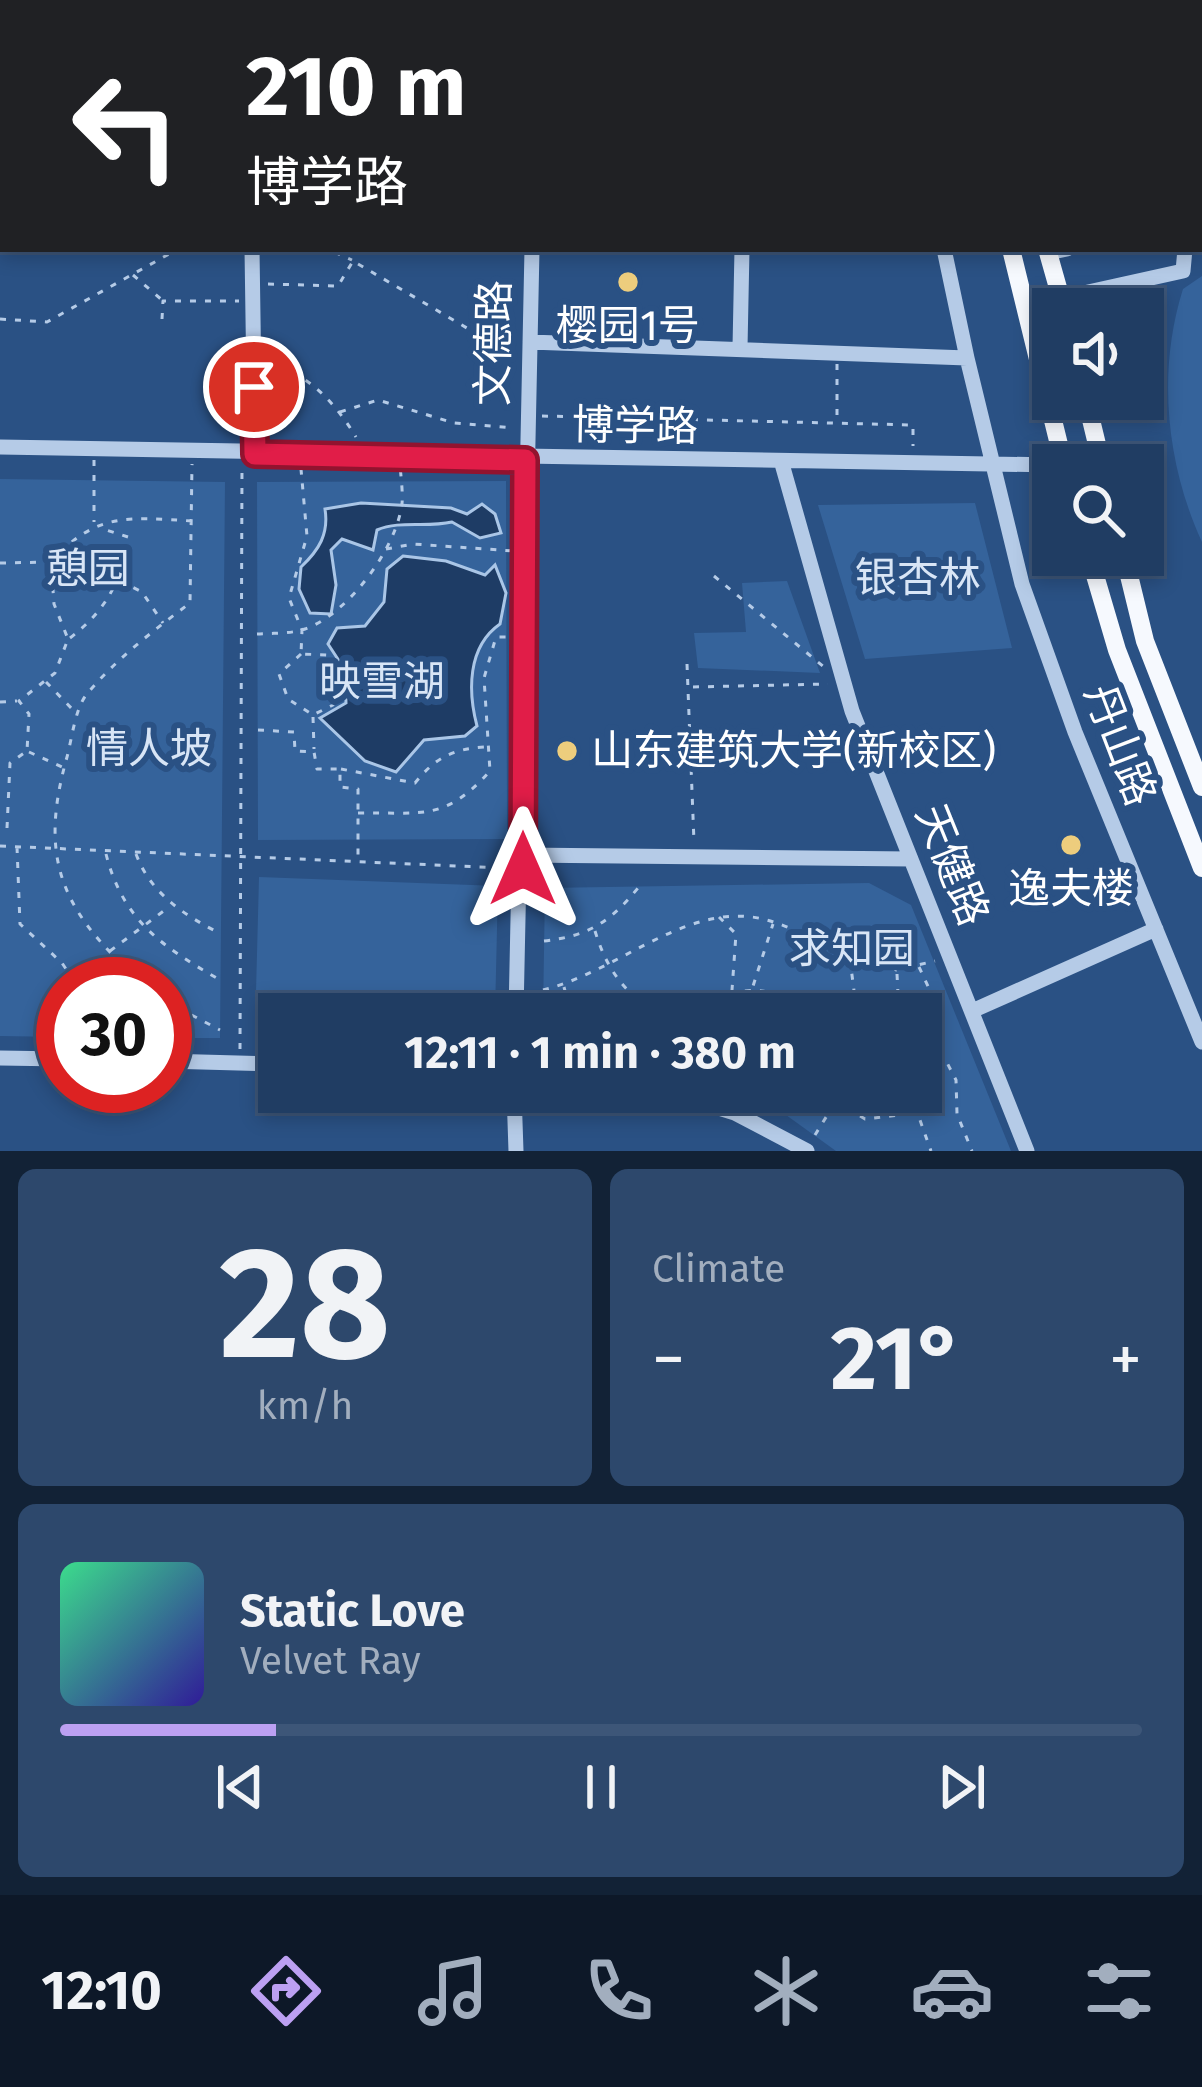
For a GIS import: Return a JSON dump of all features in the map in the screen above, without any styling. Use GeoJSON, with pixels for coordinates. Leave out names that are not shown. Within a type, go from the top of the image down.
{"type":"FeatureCollection","features":[{"type":"Feature","properties":{"kind":"main road"},"geometry":{"type":"LineString","coordinates":[[1012,252],[1059,444]]}},
{"type":"Feature","properties":{"kind":"main road"},"geometry":{"type":"LineString","coordinates":[[1054,252],[1060,288]]}},
{"type":"Feature","properties":{"kind":"main road"},"geometry":{"type":"LineString","coordinates":[[1095,576],[1117,650],[1202,868]]}},
{"type":"Feature","properties":{"kind":"main road"},"geometry":{"type":"LineString","coordinates":[[1129,576],[1145,641],[1202,787]]}},
{"type":"Feature","properties":{"kind":"street"},"geometry":{"type":"LineString","coordinates":[[249,453],[253,252]]}},
{"type":"Feature","properties":{"kind":"street","name":"文德路"},"geometry":{"type":"LineString","coordinates":[[517,993],[532,252]]}},
{"type":"Feature","properties":{"kind":"street"},"geometry":{"type":"LineString","coordinates":[[740,348],[742,252]]}},
{"type":"Feature","properties":{"kind":"street","name":"丹山路"},"geometry":{"type":"LineString","coordinates":[[945,252],[1022,584],[1202,1042]]}},
{"type":"Feature","properties":{"kind":"street"},"geometry":{"type":"LineString","coordinates":[[1121,288],[1183,271],[1185,252]]}},
{"type":"Feature","properties":{"kind":"street"},"geometry":{"type":"LineString","coordinates":[[530,342],[968,358]]}},
{"type":"Feature","properties":{"kind":"street","name":"博学路"},"geometry":{"type":"LineString","coordinates":[[0,447],[525,460],[1032,465]]}},
{"type":"Feature","properties":{"kind":"street","name":"天健路"},"geometry":{"type":"LineString","coordinates":[[782,464],[844,683],[1027,1151]]}},
{"type":"Feature","properties":{"kind":"street"},"geometry":{"type":"LineString","coordinates":[[523,862],[694,856],[911,859]]}},
{"type":"Feature","properties":{"kind":"street"},"geometry":{"type":"LineString","coordinates":[[972,1011],[1156,929]]}},
{"type":"Feature","properties":{"kind":"street"},"geometry":{"type":"LineString","coordinates":[[0,1058],[36,1059]]}},
{"type":"Feature","properties":{"kind":"street"},"geometry":{"type":"LineString","coordinates":[[192,1062],[258,1063]]}},
{"type":"Feature","properties":{"kind":"street"},"geometry":{"type":"LineString","coordinates":[[515,1113],[516,1151]]}},
{"type":"Feature","properties":{"kind":"street"},"geometry":{"type":"LineString","coordinates":[[735,1113],[811,1143]]}},
{"type":"Feature","properties":{"kind":"path"},"geometry":{"type":"LineString","coordinates":[[0,319],[46,322],[172,252]]}},
{"type":"Feature","properties":{"kind":"path"},"geometry":{"type":"LineString","coordinates":[[334,252],[489,341],[530,342]]}},
{"type":"Feature","properties":{"kind":"path"},"geometry":{"type":"LineString","coordinates":[[132,274],[163,301],[338,286],[352,261]]}},
{"type":"Feature","properties":{"kind":"path"},"geometry":{"type":"LineString","coordinates":[[162,319],[163,301]]}},
{"type":"Feature","properties":{"kind":"path"},"geometry":{"type":"LineString","coordinates":[[837,351],[837,423]]}},
{"type":"Feature","properties":{"kind":"path"},"geometry":{"type":"LineString","coordinates":[[254,353],[304,375],[340,412],[368,457]]}},
{"type":"Feature","properties":{"kind":"path"},"geometry":{"type":"LineString","coordinates":[[340,412],[378,400],[454,423],[913,424],[914,465]]}},
{"type":"Feature","properties":{"kind":"path"},"geometry":{"type":"LineString","coordinates":[[94,449],[94,526]]}},
{"type":"Feature","properties":{"kind":"path"},"geometry":{"type":"LineString","coordinates":[[113,957],[92,938],[52,849],[64,768],[83,699],[190,603],[192,452]]}},
{"type":"Feature","properties":{"kind":"path"},"geometry":{"type":"LineString","coordinates":[[240,1063],[249,453]]}},
{"type":"Feature","properties":{"kind":"path"},"geometry":{"type":"LineString","coordinates":[[301,654],[302,630],[289,598],[307,536],[302,455]]}},
{"type":"Feature","properties":{"kind":"path"},"geometry":{"type":"LineString","coordinates":[[257,634],[302,630],[331,616],[384,549],[394,527],[402,505],[400,457]]}},
{"type":"Feature","properties":{"kind":"path"},"geometry":{"type":"LineString","coordinates":[[68,640],[54,604],[51,562],[81,529],[141,518],[193,521]]}},
{"type":"Feature","properties":{"kind":"path"},"geometry":{"type":"LineString","coordinates":[[0,701],[19,701],[55,674],[68,640],[98,617],[118,580],[128,537],[94,526]]}},
{"type":"Feature","properties":{"kind":"path"},"geometry":{"type":"LineString","coordinates":[[384,549],[413,544],[526,550]]}},
{"type":"Feature","properties":{"kind":"path"},"geometry":{"type":"LineString","coordinates":[[0,563],[51,562]]}},
{"type":"Feature","properties":{"kind":"path"},"geometry":{"type":"LineString","coordinates":[[714,576],[844,683]]}},
{"type":"Feature","properties":{"kind":"path"},"geometry":{"type":"LineString","coordinates":[[118,580],[142,592],[164,623]]}},
{"type":"Feature","properties":{"kind":"path"},"geometry":{"type":"LineString","coordinates":[[358,812],[428,812],[460,804],[490,771],[484,678],[496,638],[525,637]]}},
{"type":"Feature","properties":{"kind":"path"},"geometry":{"type":"LineString","coordinates":[[301,654],[328,655],[341,676],[333,705],[313,715],[288,699],[279,674],[301,654]]}},
{"type":"Feature","properties":{"kind":"path"},"geometry":{"type":"LineString","coordinates":[[687,664],[692,687],[694,856]]}},
{"type":"Feature","properties":{"kind":"path"},"geometry":{"type":"LineString","coordinates":[[45,681],[78,715]]}},
{"type":"Feature","properties":{"kind":"path"},"geometry":{"type":"LineString","coordinates":[[692,687],[844,683]]}},
{"type":"Feature","properties":{"kind":"path"},"geometry":{"type":"LineString","coordinates":[[19,701],[29,713],[27,751]]}},
{"type":"Feature","properties":{"kind":"path"},"geometry":{"type":"LineString","coordinates":[[313,715],[317,770],[340,769],[415,783],[433,760],[461,749],[488,747]]}},
{"type":"Feature","properties":{"kind":"path"},"geometry":{"type":"LineString","coordinates":[[258,730],[294,732],[296,752],[314,752]]}},
{"type":"Feature","properties":{"kind":"path"},"geometry":{"type":"LineString","coordinates":[[27,751],[64,768]]}},
{"type":"Feature","properties":{"kind":"path"},"geometry":{"type":"LineString","coordinates":[[7,828],[10,763],[27,751]]}},
{"type":"Feature","properties":{"kind":"path"},"geometry":{"type":"LineString","coordinates":[[340,769],[340,787],[358,789],[358,862]]}},
{"type":"Feature","properties":{"kind":"path"},"geometry":{"type":"LineString","coordinates":[[0,846],[358,862],[523,862]]}},
{"type":"Feature","properties":{"kind":"path"},"geometry":{"type":"LineString","coordinates":[[17,847],[20,924],[56,957]]}},
{"type":"Feature","properties":{"kind":"path"},"geometry":{"type":"LineString","coordinates":[[105,851],[116,892],[163,947],[220,980]]}},
{"type":"Feature","properties":{"kind":"path"},"geometry":{"type":"LineString","coordinates":[[136,854],[143,873],[172,905],[221,934]]}},
{"type":"Feature","properties":{"kind":"path"},"geometry":{"type":"LineString","coordinates":[[544,940],[578,937],[611,920],[638,888]]}},
{"type":"Feature","properties":{"kind":"path"},"geometry":{"type":"LineString","coordinates":[[108,952],[172,905]]}},
{"type":"Feature","properties":{"kind":"path"},"geometry":{"type":"LineString","coordinates":[[718,916],[736,934],[732,992]]}},
{"type":"Feature","properties":{"kind":"path"},"geometry":{"type":"LineString","coordinates":[[543,990],[610,967],[682,925],[718,916],[774,923],[822,939],[868,943],[896,970],[897,993]]}},
{"type":"Feature","properties":{"kind":"path"},"geometry":{"type":"LineString","coordinates":[[751,993],[774,923]]}},
{"type":"Feature","properties":{"kind":"path"},"geometry":{"type":"LineString","coordinates":[[594,929],[626,993]]}},
{"type":"Feature","properties":{"kind":"path"},"geometry":{"type":"LineString","coordinates":[[848,941],[854,993]]}},
{"type":"Feature","properties":{"kind":"path"},"geometry":{"type":"LineString","coordinates":[[896,970],[950,956]]}},
{"type":"Feature","properties":{"kind":"path"},"geometry":{"type":"LineString","coordinates":[[918,965],[934,999],[931,1032],[956,1080],[957,1114],[972,1151]]}},
{"type":"Feature","properties":{"kind":"path"},"geometry":{"type":"LineString","coordinates":[[563,985],[565,993]]}},
{"type":"Feature","properties":{"kind":"path"},"geometry":{"type":"LineString","coordinates":[[729,993],[760,993]]}},
{"type":"Feature","properties":{"kind":"path"},"geometry":{"type":"LineString","coordinates":[[192,1015],[220,1030]]}},
{"type":"Feature","properties":{"kind":"path"},"geometry":{"type":"LineString","coordinates":[[811,1143],[829,1113]]}},
{"type":"Feature","properties":{"kind":"path"},"geometry":{"type":"LineString","coordinates":[[853,1113],[865,1119],[917,1113],[931,1151]]}},
{"type":"Feature","properties":{"kind":"green space"},"geometry":{"type":"Polygon","coordinates":[[[1202,276],[1202,542],[1173,449],[1168,385],[1183,289],[1202,276]]]}},
{"type":"Feature","properties":{"kind":"green space","name":"憩园"},"geometry":{"type":"Polygon","coordinates":[[[0,479],[225,482],[220,1038],[192,1038],[192,957],[36,957],[36,1037],[0,1036],[0,479]]]}},
{"type":"Feature","properties":{"kind":"green space","name":"映雪湖"},"geometry":{"type":"Polygon","coordinates":[[[506,481],[507,839],[258,840],[257,482],[506,481]]]}},
{"type":"Feature","properties":{"kind":"green space","name":"银杏林"},"geometry":{"type":"Polygon","coordinates":[[[975,503],[1012,648],[865,659],[818,505],[975,503]]]}},
{"type":"Feature","properties":{"kind":"green space","name":"银杏林"},"geometry":{"type":"Polygon","coordinates":[[[787,581],[820,673],[698,668],[694,633],[746,632],[742,583],[787,581]]]}},
{"type":"Feature","properties":{"kind":"green space"},"geometry":{"type":"Polygon","coordinates":[[[259,877],[498,886],[495,993],[258,993],[255,1030],[259,877]]]}},
{"type":"Feature","properties":{"kind":"green space","name":"求知园"},"geometry":{"type":"Polygon","coordinates":[[[869,883],[911,905],[1011,1151],[836,1151],[781,1113],[942,1113],[942,993],[543,993],[545,888],[869,883]]]}},
{"type":"Feature","properties":{"kind":"shaded area"},"geometry":{"type":"Polygon","coordinates":[[[361,503],[451,508],[467,514],[482,504],[495,514],[501,533],[480,538],[452,522],[377,530],[373,550],[342,539],[331,550],[336,585],[331,614],[310,613],[299,589],[301,567],[321,541],[325,509],[361,503]]]}},
{"type":"Feature","properties":{"kind":"shaded area"},"geometry":{"type":"Polygon","coordinates":[[[403,556],[446,561],[485,575],[495,565],[506,593],[500,624],[476,657],[472,699],[477,726],[465,736],[424,740],[396,772],[365,761],[320,718],[346,703],[345,670],[328,644],[337,628],[365,626],[384,602],[387,569],[403,556]]]}},
{"type":"Feature","properties":{"kind":"place","name":"樱园1号"},"geometry":{"type":"Point","coordinates":[628,282]}},
{"type":"Feature","properties":{"kind":"place","name":"山东建筑大学(新校区)"},"geometry":{"type":"Point","coordinates":[567,751]}},
{"type":"Feature","properties":{"kind":"place","name":"逸夫楼"},"geometry":{"type":"Point","coordinates":[1071,845]}},
{"type":"Feature","properties":{"kind":"route"},"geometry":{"type":"LineString","coordinates":[[254,387],[255,454],[525,460],[523,869]]}},
{"type":"Feature","properties":{"kind":"park label","name":"情人坡"},"geometry":{"type":"Point","coordinates":[149,749]}}]}
